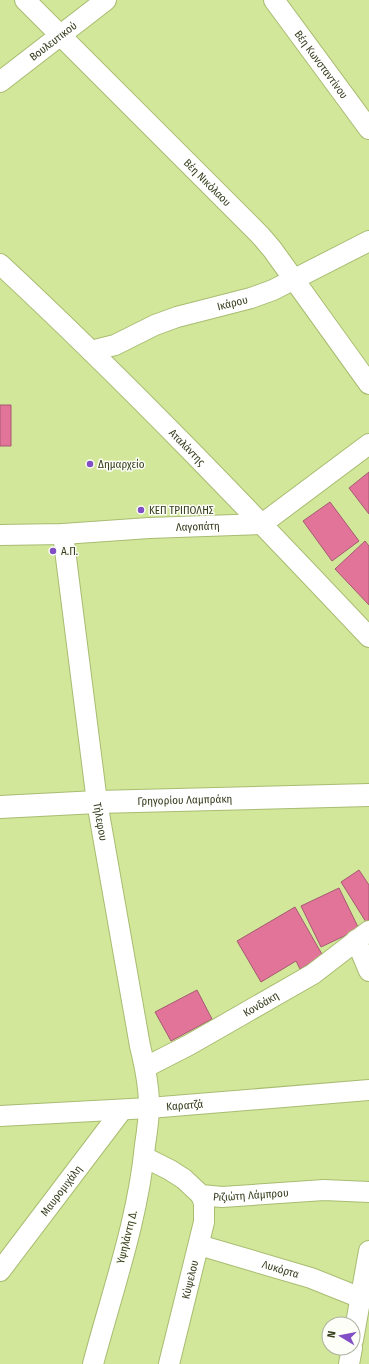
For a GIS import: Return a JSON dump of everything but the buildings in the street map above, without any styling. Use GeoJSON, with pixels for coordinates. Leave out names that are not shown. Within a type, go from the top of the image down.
{"type":"FeatureCollection","features":[{"type":"Feature","properties":{"kind":"main road","name":"Γρηγορίου Λαμπράκη"},"geometry":{"type":"LineString","coordinates":[[0,807],[97,802],[369,796]]}},
{"type":"Feature","properties":{"kind":"street","name":"Βέη Νικόλαου"},"geometry":{"type":"LineString","coordinates":[[25,0],[172,149],[260,235],[272,249],[369,384]]}},
{"type":"Feature","properties":{"kind":"street","name":"Βουλευτικού"},"geometry":{"type":"LineString","coordinates":[[0,82],[106,0]]}},
{"type":"Feature","properties":{"kind":"street","name":"Βέη Κωνσταντίνου"},"geometry":{"type":"LineString","coordinates":[[274,0],[369,129]]}},
{"type":"Feature","properties":{"kind":"street","name":"Ικάρου"},"geometry":{"type":"LineString","coordinates":[[91,351],[115,345],[155,325],[177,317],[250,298],[273,290],[369,241]]}},
{"type":"Feature","properties":{"kind":"street","name":"Αταλάντης"},"geometry":{"type":"LineString","coordinates":[[0,264],[91,351],[262,524],[369,637]]}},
{"type":"Feature","properties":{"kind":"street"},"geometry":{"type":"LineString","coordinates":[[262,524],[369,444]]}},
{"type":"Feature","properties":{"kind":"street","name":"Λαγοπάτη"},"geometry":{"type":"LineString","coordinates":[[0,535],[64,534],[149,528],[262,524]]}},
{"type":"Feature","properties":{"kind":"street","name":"Τήλεφου"},"geometry":{"type":"LineString","coordinates":[[64,534],[97,802],[140,1046],[146,1067],[149,1108]]}},
{"type":"Feature","properties":{"kind":"street"},"geometry":{"type":"LineString","coordinates":[[363,935],[369,971]]}},
{"type":"Feature","properties":{"kind":"street","name":"Κονδάκη"},"geometry":{"type":"LineString","coordinates":[[146,1067],[189,1045],[312,974],[363,935]]}},
{"type":"Feature","properties":{"kind":"street","name":"Καρατζά"},"geometry":{"type":"LineString","coordinates":[[0,1116],[122,1110],[369,1090]]}},
{"type":"Feature","properties":{"kind":"street","name":"Υψηλάντη Δ."},"geometry":{"type":"LineString","coordinates":[[93,1364],[130,1232],[144,1157],[149,1108]]}},
{"type":"Feature","properties":{"kind":"street","name":"Μαυρομιχάλη"},"geometry":{"type":"LineString","coordinates":[[0,1272],[122,1110]]}},
{"type":"Feature","properties":{"kind":"street","name":"Ριζιώτη Λάμπρου"},"geometry":{"type":"LineString","coordinates":[[144,1157],[184,1179],[202,1195],[222,1197],[324,1190],[369,1192]]}},
{"type":"Feature","properties":{"kind":"street","name":"Κύψελου"},"geometry":{"type":"LineString","coordinates":[[169,1364],[204,1222],[204,1203],[202,1195]]}},
{"type":"Feature","properties":{"kind":"street","name":"Λυκόρτα"},"geometry":{"type":"LineString","coordinates":[[198,1245],[311,1278],[361,1298]]}},
{"type":"Feature","properties":{"kind":"street"},"geometry":{"type":"LineString","coordinates":[[363,1321],[361,1298],[369,1251]]}},
{"type":"Feature","properties":{"kind":"place","name":"Δημαρχείο"},"geometry":{"type":"Point","coordinates":[90,464]}},
{"type":"Feature","properties":{"kind":"place","name":"ΚΕΠ ΤΡΙΠΟΛΗΣ"},"geometry":{"type":"Point","coordinates":[141,510]}},
{"type":"Feature","properties":{"kind":"place","name":"Α.Π."},"geometry":{"type":"Point","coordinates":[53,551]}}]}
